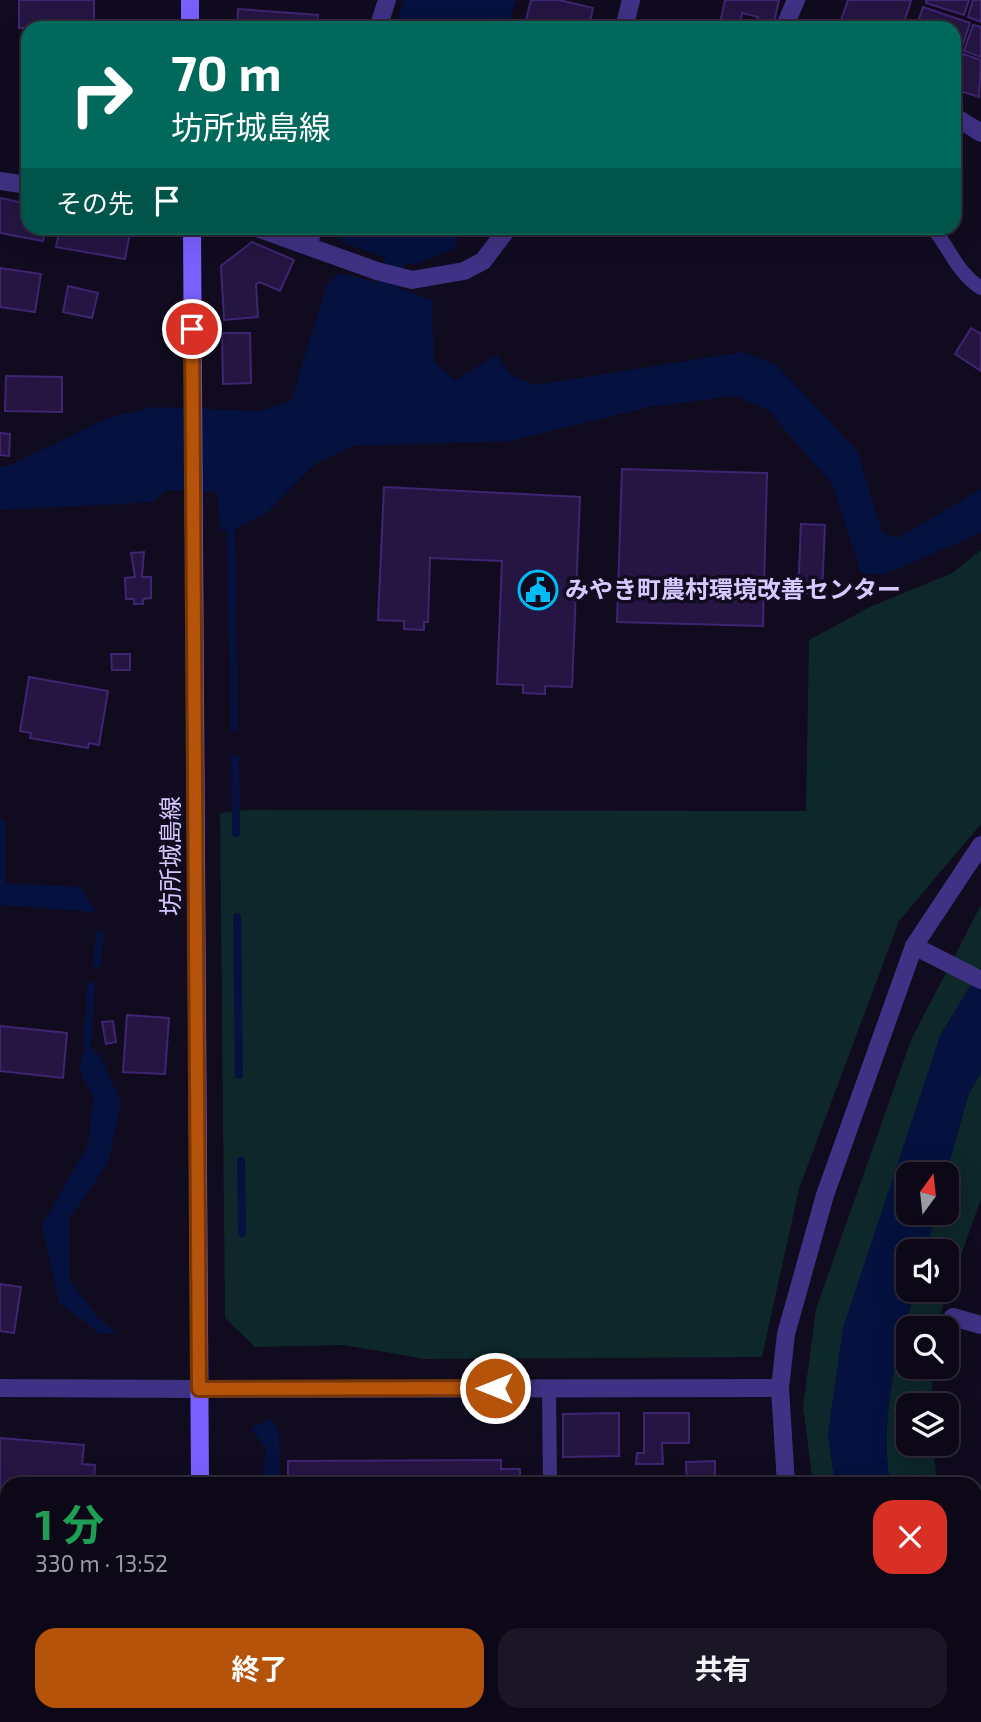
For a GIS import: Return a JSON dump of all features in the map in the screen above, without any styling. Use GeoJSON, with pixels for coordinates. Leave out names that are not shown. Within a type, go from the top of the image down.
{"type":"FeatureCollection","features":[{"type":"Feature","properties":{"kind":"main road"},"geometry":{"type":"LineString","coordinates":[[190,0],[190,21]]}},
{"type":"Feature","properties":{"kind":"main road","name":"坊所城島線"},"geometry":{"type":"LineString","coordinates":[[192,235],[200,1477]]}},
{"type":"Feature","properties":{"kind":"street"},"geometry":{"type":"LineString","coordinates":[[380,21],[387,0]]}},
{"type":"Feature","properties":{"kind":"street"},"geometry":{"type":"LineString","coordinates":[[626,21],[631,0]]}},
{"type":"Feature","properties":{"kind":"street"},"geometry":{"type":"LineString","coordinates":[[787,21],[796,0]]}},
{"type":"Feature","properties":{"kind":"street"},"geometry":{"type":"LineString","coordinates":[[961,120],[981,133]]}},
{"type":"Feature","properties":{"kind":"street"},"geometry":{"type":"LineString","coordinates":[[0,181],[21,184]]}},
{"type":"Feature","properties":{"kind":"street"},"geometry":{"type":"LineString","coordinates":[[278,235],[377,271],[412,280],[464,271],[483,261],[503,235]]}},
{"type":"Feature","properties":{"kind":"street"},"geometry":{"type":"LineString","coordinates":[[308,245],[312,235]]}},
{"type":"Feature","properties":{"kind":"street"},"geometry":{"type":"LineString","coordinates":[[786,1477],[780,1388],[786,1334],[825,1195],[921,949],[981,845]]}},
{"type":"Feature","properties":{"kind":"street"},"geometry":{"type":"LineString","coordinates":[[921,949],[981,980]]}},
{"type":"Feature","properties":{"kind":"street"},"geometry":{"type":"LineString","coordinates":[[959,1319],[981,1325]]}},
{"type":"Feature","properties":{"kind":"street"},"geometry":{"type":"LineString","coordinates":[[0,1388],[780,1388]]}},
{"type":"Feature","properties":{"kind":"lane"},"geometry":{"type":"LineString","coordinates":[[938,235],[965,278],[981,288]]}},
{"type":"Feature","properties":{"kind":"lane"},"geometry":{"type":"LineString","coordinates":[[549,1388],[550,1477]]}},
{"type":"Feature","properties":{"kind":"green space"},"geometry":{"type":"Polygon","coordinates":[[[981,550],[981,824],[899,921],[799,1189],[762,1357],[425,1359],[344,1345],[255,1347],[225,1318],[220,813],[247,810],[806,811],[809,640],[870,607],[952,573],[981,550]]]}},
{"type":"Feature","properties":{"kind":"green space"},"geometry":{"type":"Polygon","coordinates":[[[981,905],[981,968],[940,1036],[905,1162],[896,1162],[896,1192],[828,1434],[834,1477],[812,1477],[803,1407],[816,1309],[911,1040],[981,905]]]}},
{"type":"Feature","properties":{"kind":"green space"},"geometry":{"type":"Polygon","coordinates":[[[981,1071],[981,1199],[959,1261],[959,1239],[928,1239],[933,1225],[959,1225],[959,1162],[949,1162],[968,1096],[981,1071]]]}},
{"type":"Feature","properties":{"kind":"green space"},"geometry":{"type":"Polygon","coordinates":[[[912,1302],[944,1302],[940,1316],[908,1316],[912,1302]]]}},
{"type":"Feature","properties":{"kind":"green space"},"geometry":{"type":"Polygon","coordinates":[[[896,1362],[896,1379],[933,1379],[931,1393],[896,1393],[896,1456],[934,1456],[936,1477],[889,1477],[887,1435],[896,1362]]]}},
{"type":"Feature","properties":{"kind":"shaded area"},"geometry":{"type":"Polygon","coordinates":[[[404,0],[516,0],[509,21],[397,21],[404,0]]]}},
{"type":"Feature","properties":{"kind":"shaded area"},"geometry":{"type":"Polygon","coordinates":[[[334,235],[458,235],[455,248],[416,264],[405,263],[398,288],[432,300],[434,362],[455,380],[497,355],[510,375],[536,385],[743,352],[777,365],[858,452],[882,533],[898,538],[981,489],[981,533],[883,575],[861,573],[832,484],[767,409],[734,396],[649,407],[510,441],[353,446],[316,463],[266,514],[231,530],[221,531],[217,492],[166,490],[153,502],[0,510],[0,466],[9,466],[107,418],[154,407],[262,411],[291,401],[327,284],[339,273],[378,282],[385,257],[347,244],[334,235]]]}},
{"type":"Feature","properties":{"kind":"shaded area"},"geometry":{"type":"Polygon","coordinates":[[[0,817],[6,825],[5,883],[80,887],[96,912],[0,905],[0,817]]]}},
{"type":"Feature","properties":{"kind":"shaded area"},"geometry":{"type":"Polygon","coordinates":[[[981,968],[981,1071],[968,1096],[949,1162],[898,1162],[940,1036],[981,968]]]}},
{"type":"Feature","properties":{"kind":"shaded area"},"geometry":{"type":"Polygon","coordinates":[[[87,1043],[101,1057],[121,1102],[108,1163],[69,1219],[70,1280],[97,1317],[117,1333],[101,1334],[59,1303],[42,1225],[88,1145],[94,1096],[82,1076],[80,1065],[87,1043]]]}},
{"type":"Feature","properties":{"kind":"shaded area"},"geometry":{"type":"Polygon","coordinates":[[[896,1168],[896,1225],[933,1225],[928,1239],[896,1239],[896,1302],[912,1302],[908,1316],[896,1316],[896,1362],[888,1410],[889,1477],[834,1477],[828,1434],[843,1328],[896,1168]]]}},
{"type":"Feature","properties":{"kind":"shaded area"},"geometry":{"type":"Polygon","coordinates":[[[271,1419],[279,1431],[280,1477],[262,1477],[266,1449],[251,1428],[271,1419]]]}},
{"type":"Feature","properties":{"kind":"building"},"geometry":{"type":"Polygon","coordinates":[[[19,0],[94,0],[94,21],[21,21],[19,28],[19,0]]]}},
{"type":"Feature","properties":{"kind":"building"},"geometry":{"type":"Polygon","coordinates":[[[531,0],[559,0],[593,8],[590,21],[526,21],[531,0]]]}},
{"type":"Feature","properties":{"kind":"building"},"geometry":{"type":"Polygon","coordinates":[[[725,0],[779,0],[774,21],[757,21],[758,17],[742,13],[741,21],[720,21],[725,0]]]}},
{"type":"Feature","properties":{"kind":"building"},"geometry":{"type":"Polygon","coordinates":[[[848,0],[911,1],[904,21],[841,21],[848,0]]]}},
{"type":"Feature","properties":{"kind":"building"},"geometry":{"type":"Polygon","coordinates":[[[926,0],[969,0],[964,15],[926,3],[926,0]]]}},
{"type":"Feature","properties":{"kind":"building"},"geometry":{"type":"Polygon","coordinates":[[[973,0],[981,0],[981,22],[968,17],[973,0]]]}},
{"type":"Feature","properties":{"kind":"building"},"geometry":{"type":"Polygon","coordinates":[[[923,7],[970,23],[961,50],[961,21],[918,21],[923,7]]]}},
{"type":"Feature","properties":{"kind":"building"},"geometry":{"type":"Polygon","coordinates":[[[238,9],[318,15],[318,21],[237,21],[238,9]]]}},
{"type":"Feature","properties":{"kind":"building"},"geometry":{"type":"Polygon","coordinates":[[[973,25],[981,27],[981,57],[964,51],[973,25]]]}},
{"type":"Feature","properties":{"kind":"building"},"geometry":{"type":"Polygon","coordinates":[[[963,54],[981,60],[979,97],[961,91],[963,54]]]}},
{"type":"Feature","properties":{"kind":"building"},"geometry":{"type":"Polygon","coordinates":[[[0,198],[21,202],[21,235],[44,235],[43,241],[0,233],[0,198]]]}},
{"type":"Feature","properties":{"kind":"building"},"geometry":{"type":"Polygon","coordinates":[[[59,235],[130,235],[125,259],[56,247],[59,235]]]}},
{"type":"Feature","properties":{"kind":"building"},"geometry":{"type":"Polygon","coordinates":[[[252,242],[294,260],[280,291],[260,282],[256,284],[258,317],[224,320],[221,266],[252,242]]]}},
{"type":"Feature","properties":{"kind":"building"},"geometry":{"type":"Polygon","coordinates":[[[0,268],[41,274],[35,312],[0,307],[0,268]]]}},
{"type":"Feature","properties":{"kind":"building"},"geometry":{"type":"Polygon","coordinates":[[[68,286],[98,293],[92,318],[63,312],[68,286]]]}},
{"type":"Feature","properties":{"kind":"building"},"geometry":{"type":"Polygon","coordinates":[[[971,328],[981,334],[981,371],[955,354],[971,328]]]}},
{"type":"Feature","properties":{"kind":"building"},"geometry":{"type":"Polygon","coordinates":[[[222,333],[250,333],[251,383],[223,384],[222,333]]]}},
{"type":"Feature","properties":{"kind":"building"},"geometry":{"type":"Polygon","coordinates":[[[6,376],[62,377],[62,412],[5,411],[6,376]]]}},
{"type":"Feature","properties":{"kind":"building"},"geometry":{"type":"Polygon","coordinates":[[[0,433],[10,434],[9,456],[0,455],[0,433]]]}},
{"type":"Feature","properties":{"kind":"building"},"geometry":{"type":"Polygon","coordinates":[[[622,469],[767,473],[763,626],[617,622],[622,469]]]}},
{"type":"Feature","properties":{"kind":"building","name":"みやき町農村環境改善センター"},"geometry":{"type":"Polygon","coordinates":[[[384,487],[580,497],[572,687],[545,686],[545,694],[523,693],[523,685],[497,684],[502,561],[430,558],[428,622],[424,622],[424,630],[404,629],[404,621],[378,620],[384,487]]]}},
{"type":"Feature","properties":{"kind":"building"},"geometry":{"type":"Polygon","coordinates":[[[801,524],[825,525],[822,594],[798,593],[801,524]]]}},
{"type":"Feature","properties":{"kind":"building"},"geometry":{"type":"Polygon","coordinates":[[[144,552],[142,577],[151,577],[151,598],[143,599],[143,604],[134,604],[134,599],[126,599],[125,578],[135,577],[131,553],[144,552]]]}},
{"type":"Feature","properties":{"kind":"building"},"geometry":{"type":"Polygon","coordinates":[[[111,654],[130,654],[130,670],[112,670],[111,654]]]}},
{"type":"Feature","properties":{"kind":"building"},"geometry":{"type":"Polygon","coordinates":[[[29,677],[108,691],[99,745],[89,743],[88,748],[30,738],[31,733],[20,731],[29,677]]]}},
{"type":"Feature","properties":{"kind":"building"},"geometry":{"type":"Polygon","coordinates":[[[127,1015],[169,1018],[165,1074],[123,1072],[127,1015]]]}},
{"type":"Feature","properties":{"kind":"building"},"geometry":{"type":"Polygon","coordinates":[[[113,1021],[116,1042],[106,1044],[102,1022],[113,1021]]]}},
{"type":"Feature","properties":{"kind":"building"},"geometry":{"type":"Polygon","coordinates":[[[0,1026],[67,1033],[63,1078],[0,1071],[0,1026]]]}},
{"type":"Feature","properties":{"kind":"building"},"geometry":{"type":"Polygon","coordinates":[[[0,1284],[21,1287],[14,1333],[0,1331],[0,1284]]]}},
{"type":"Feature","properties":{"kind":"building"},"geometry":{"type":"Polygon","coordinates":[[[619,1413],[619,1456],[563,1457],[563,1414],[619,1413]]]}},
{"type":"Feature","properties":{"kind":"building"},"geometry":{"type":"Polygon","coordinates":[[[644,1413],[689,1413],[689,1443],[662,1443],[663,1464],[636,1464],[637,1453],[644,1453],[644,1413]]]}},
{"type":"Feature","properties":{"kind":"building"},"geometry":{"type":"Polygon","coordinates":[[[0,1438],[84,1445],[82,1464],[95,1465],[94,1477],[0,1477],[0,1438]]]}},
{"type":"Feature","properties":{"kind":"building"},"geometry":{"type":"Polygon","coordinates":[[[501,1460],[501,1469],[520,1469],[520,1477],[288,1477],[288,1461],[501,1460]]]}},
{"type":"Feature","properties":{"kind":"building"},"geometry":{"type":"Polygon","coordinates":[[[715,1461],[715,1477],[687,1477],[686,1462],[715,1461]]]}},
{"type":"Feature","properties":{"kind":"waterway"},"geometry":{"type":"LineString","coordinates":[[231,530],[234,727]]}},
{"type":"Feature","properties":{"kind":"waterway"},"geometry":{"type":"LineString","coordinates":[[235,759],[236,833]]}},
{"type":"Feature","properties":{"kind":"waterway"},"geometry":{"type":"LineString","coordinates":[[237,917],[239,1075]]}},
{"type":"Feature","properties":{"kind":"waterway"},"geometry":{"type":"LineString","coordinates":[[97,963],[100,934]]}},
{"type":"Feature","properties":{"kind":"waterway"},"geometry":{"type":"LineString","coordinates":[[87,1043],[91,986]]}},
{"type":"Feature","properties":{"kind":"waterway"},"geometry":{"type":"LineString","coordinates":[[241,1161],[242,1233]]}},
{"type":"Feature","properties":{"kind":"place","name":"みやき町農村環境改善センター"},"geometry":{"type":"Point","coordinates":[538,590]}},
{"type":"Feature","properties":{"kind":"route"},"geometry":{"type":"LineString","coordinates":[[192,329],[199,1389],[495,1388]]}}]}
